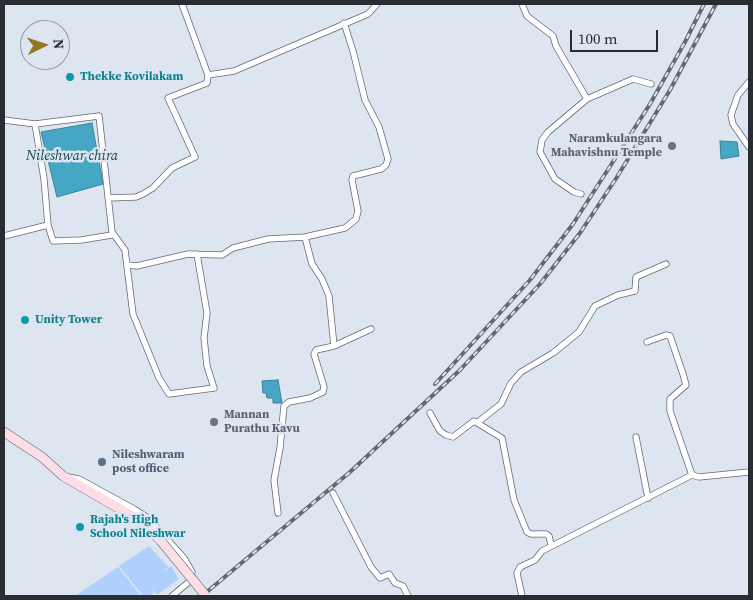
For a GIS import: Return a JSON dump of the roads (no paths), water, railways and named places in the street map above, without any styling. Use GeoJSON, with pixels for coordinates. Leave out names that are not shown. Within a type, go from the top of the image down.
{"type":"FeatureCollection","features":[{"type":"Feature","properties":{"kind":"main road"},"geometry":{"type":"LineString","coordinates":[[4,432],[42,457],[63,476],[139,520],[161,541],[206,596]]}},
{"type":"Feature","properties":{"kind":"street"},"geometry":{"type":"LineString","coordinates":[[108,198],[143,194],[153,188],[172,168],[195,157],[168,98],[207,83],[208,75],[182,4]]}},
{"type":"Feature","properties":{"kind":"street"},"geometry":{"type":"LineString","coordinates":[[208,75],[234,71],[368,14],[377,4]]}},
{"type":"Feature","properties":{"kind":"street"},"geometry":{"type":"LineString","coordinates":[[522,4],[528,16],[553,36],[556,46],[587,99]]}},
{"type":"Feature","properties":{"kind":"street"},"geometry":{"type":"LineString","coordinates":[[127,265],[137,266],[167,258],[197,254],[222,255],[233,248],[268,239],[304,237],[345,228],[356,219],[358,212],[352,180],[353,176],[381,169],[386,165],[388,159],[379,127],[365,100],[344,23]]}},
{"type":"Feature","properties":{"kind":"street"},"geometry":{"type":"LineString","coordinates":[[581,194],[574,192],[556,180],[540,152],[542,140],[548,132],[587,99],[633,79],[651,84]]}},
{"type":"Feature","properties":{"kind":"street"},"geometry":{"type":"LineString","coordinates":[[749,82],[738,95],[731,115],[733,124],[749,147]]}},
{"type":"Feature","properties":{"kind":"street"},"geometry":{"type":"LineString","coordinates":[[4,120],[35,124],[99,116],[112,232],[125,250],[133,314],[159,378],[168,394],[214,388],[207,366],[204,338],[207,313],[197,254]]}},
{"type":"Feature","properties":{"kind":"street"},"geometry":{"type":"LineString","coordinates":[[35,124],[44,180],[48,225],[52,241],[81,240],[112,235],[112,232]]}},
{"type":"Feature","properties":{"kind":"street"},"geometry":{"type":"LineString","coordinates":[[4,236],[48,225]]}},
{"type":"Feature","properties":{"kind":"street"},"geometry":{"type":"LineString","coordinates":[[304,237],[312,264],[322,279],[329,296],[334,346]]}},
{"type":"Feature","properties":{"kind":"street"},"geometry":{"type":"LineString","coordinates":[[478,422],[501,404],[511,384],[521,372],[553,353],[579,332],[595,306],[618,294],[635,291],[636,277],[666,264]]}},
{"type":"Feature","properties":{"kind":"street"},"geometry":{"type":"LineString","coordinates":[[278,514],[274,480],[280,448],[284,406],[289,402],[310,398],[323,392],[324,387],[314,354],[316,350],[334,346],[371,329]]}},
{"type":"Feature","properties":{"kind":"street"},"geometry":{"type":"LineString","coordinates":[[647,342],[666,335],[670,336],[683,374],[686,385],[670,399],[670,411],[692,475]]}},
{"type":"Feature","properties":{"kind":"street"},"geometry":{"type":"LineString","coordinates":[[430,413],[440,431],[453,437],[474,421],[502,438],[514,500],[526,532],[550,536],[551,545]]}},
{"type":"Feature","properties":{"kind":"street"},"geometry":{"type":"LineString","coordinates":[[636,437],[648,498]]}},
{"type":"Feature","properties":{"kind":"street"},"geometry":{"type":"LineString","coordinates":[[522,596],[517,573],[520,567],[535,560],[551,545],[692,475],[749,472]]}},
{"type":"Feature","properties":{"kind":"street"},"geometry":{"type":"LineString","coordinates":[[63,476],[79,479],[134,509],[154,525],[184,558],[192,572],[190,581],[172,596]]}},
{"type":"Feature","properties":{"kind":"street"},"geometry":{"type":"LineString","coordinates":[[333,493],[345,521],[371,567],[380,578],[389,574],[396,584],[403,586],[408,596]]}},
{"type":"Feature","properties":{"kind":"water","name":"Nileshwar chira"},"geometry":{"type":"Polygon","coordinates":[[[92,123],[103,184],[57,197],[41,132],[92,123]]]}},
{"type":"Feature","properties":{"kind":"water"},"geometry":{"type":"Polygon","coordinates":[[[720,141],[737,142],[739,156],[721,159],[720,141]]]}},
{"type":"Feature","properties":{"kind":"water"},"geometry":{"type":"Polygon","coordinates":[[[278,380],[282,403],[273,403],[273,398],[267,398],[266,393],[263,393],[262,381],[278,380]]]}},
{"type":"Feature","properties":{"kind":"railway"},"geometry":{"type":"LineString","coordinates":[[435,384],[530,280],[573,224],[650,104],[704,4]]}},
{"type":"Feature","properties":{"kind":"railway"},"geometry":{"type":"LineString","coordinates":[[202,596],[350,472],[460,370],[540,284],[580,233],[617,177],[670,90],[716,4]]}},
{"type":"Feature","properties":{"kind":"place","name":"Thekke Kovilakam"},"geometry":{"type":"Point","coordinates":[70,77]}},
{"type":"Feature","properties":{"kind":"place","name":"Naramkulangara Mahavishnu Temple"},"geometry":{"type":"Point","coordinates":[672,146]}},
{"type":"Feature","properties":{"kind":"place","name":"Unity Tower"},"geometry":{"type":"Point","coordinates":[25,320]}},
{"type":"Feature","properties":{"kind":"place","name":"Mannan Purathu Kavu"},"geometry":{"type":"Point","coordinates":[214,422]}},
{"type":"Feature","properties":{"kind":"place","name":"Nileshwaram post office"},"geometry":{"type":"Point","coordinates":[102,462]}},
{"type":"Feature","properties":{"kind":"place","name":"Rajah's High School Nileshwar"},"geometry":{"type":"Point","coordinates":[80,527]}}]}
